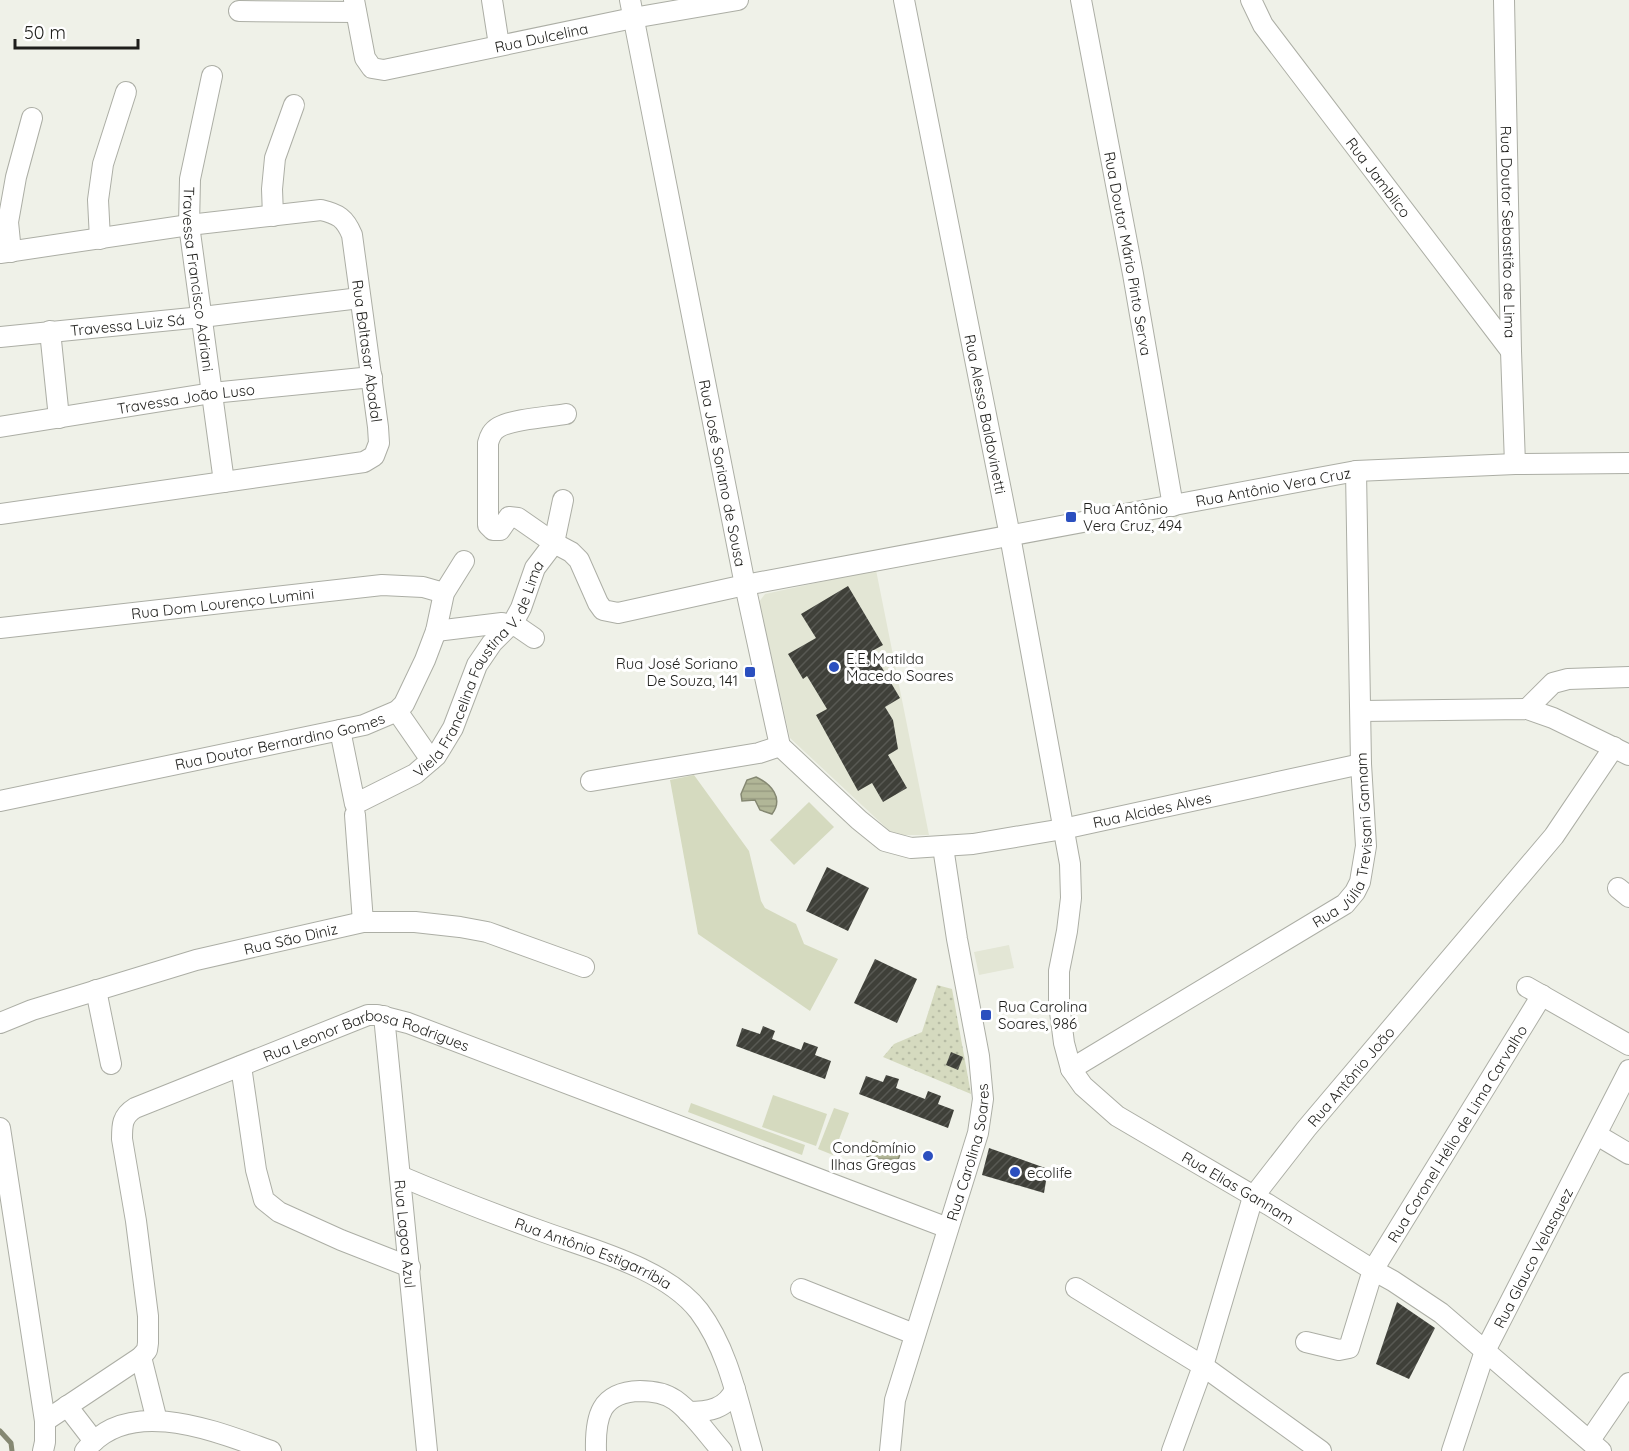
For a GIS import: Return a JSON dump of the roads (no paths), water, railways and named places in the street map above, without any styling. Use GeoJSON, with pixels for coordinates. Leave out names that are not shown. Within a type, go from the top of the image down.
{"type":"FeatureCollection","features":[{"type":"Feature","properties":{"kind":"street"},"geometry":{"type":"LineString","coordinates":[[492,0],[499,45]]}},
{"type":"Feature","properties":{"kind":"street","name":"Rua Dulcelina"},"geometry":{"type":"LineString","coordinates":[[355,6],[365,58],[372,68],[384,70],[499,45],[632,9],[738,0]]}},
{"type":"Feature","properties":{"kind":"street","name":"Rua Alesso Baldovinetti"},"geometry":{"type":"LineString","coordinates":[[904,0],[1010,536],[1063,829]]}},
{"type":"Feature","properties":{"kind":"street","name":"Rua Doutor Mário Pinto Serva"},"geometry":{"type":"LineString","coordinates":[[1081,0],[1135,285],[1173,506]]}},
{"type":"Feature","properties":{"kind":"street","name":"Rua Jamblico"},"geometry":{"type":"LineString","coordinates":[[1251,0],[1263,25],[1510,351]]}},
{"type":"Feature","properties":{"kind":"street","name":"Rua Doutor Sebastião de Lima"},"geometry":{"type":"LineString","coordinates":[[1504,0],[1510,351],[1515,464]]}},
{"type":"Feature","properties":{"kind":"street"},"geometry":{"type":"LineString","coordinates":[[239,11],[355,6]]}},
{"type":"Feature","properties":{"kind":"street","name":"Rua José Soriano de Sousa"},"geometry":{"type":"LineString","coordinates":[[632,9],[745,585],[780,746]]}},
{"type":"Feature","properties":{"kind":"street","name":"Travessa Francisco Adriani"},"geometry":{"type":"LineString","coordinates":[[212,76],[189,179],[189,225],[224,482]]}},
{"type":"Feature","properties":{"kind":"street"},"geometry":{"type":"LineString","coordinates":[[100,239],[98,200],[103,164],[126,92]]}},
{"type":"Feature","properties":{"kind":"street"},"geometry":{"type":"LineString","coordinates":[[273,216],[272,189],[276,158],[294,105]]}},
{"type":"Feature","properties":{"kind":"street"},"geometry":{"type":"LineString","coordinates":[[5,252],[16,177],[32,118]]}},
{"type":"Feature","properties":{"kind":"street","name":"Rua Baltasar Abadal"},"geometry":{"type":"LineString","coordinates":[[0,514],[364,462],[374,456],[379,443],[352,235],[347,221],[338,214],[321,210],[189,225],[5,252]]}},
{"type":"Feature","properties":{"kind":"street","name":"Travessa Luiz Sá"},"geometry":{"type":"LineString","coordinates":[[0,337],[202,317],[360,298]]}},
{"type":"Feature","properties":{"kind":"street"},"geometry":{"type":"LineString","coordinates":[[50,332],[59,418]]}},
{"type":"Feature","properties":{"kind":"street","name":"Travessa João Luso"},"geometry":{"type":"LineString","coordinates":[[0,427],[212,393],[372,377]]}},
{"type":"Feature","properties":{"kind":"street"},"geometry":{"type":"LineString","coordinates":[[554,543],[513,516],[506,519],[500,530],[493,530],[489,527],[488,443],[491,434],[497,428],[566,414]]}},
{"type":"Feature","properties":{"kind":"street","name":"Rua Antônio Vera Cruz"},"geometry":{"type":"LineString","coordinates":[[554,543],[571,552],[579,560],[597,603],[603,610],[618,612],[745,585],[1356,471],[1515,464],[1629,463]]}},
{"type":"Feature","properties":{"kind":"street","name":"Rua Júlia Trevisani Gannam"},"geometry":{"type":"LineString","coordinates":[[1071,1068],[1345,904],[1360,882],[1366,846],[1361,764],[1356,471]]}},
{"type":"Feature","properties":{"kind":"street","name":"Viela Francelina Faustina V. de Lima"},"geometry":{"type":"LineString","coordinates":[[355,809],[415,774],[441,748],[453,728],[468,686],[485,652],[511,626],[521,608],[535,568],[554,543],[563,500]]}},
{"type":"Feature","properties":{"kind":"street","name":"Rua Doutor Bernardino Gomes"},"geometry":{"type":"LineString","coordinates":[[0,801],[364,725],[397,711],[414,687],[436,631],[444,593],[464,561]]}},
{"type":"Feature","properties":{"kind":"street","name":"Rua Dom Lourenço Lumini"},"geometry":{"type":"LineString","coordinates":[[0,628],[382,585],[423,587],[444,593]]}},
{"type":"Feature","properties":{"kind":"street"},"geometry":{"type":"LineString","coordinates":[[436,631],[495,623],[518,627],[534,638]]}},
{"type":"Feature","properties":{"kind":"street"},"geometry":{"type":"LineString","coordinates":[[1527,709],[1553,683],[1568,679],[1629,677]]}},
{"type":"Feature","properties":{"kind":"street"},"geometry":{"type":"LineString","coordinates":[[1361,711],[1527,709],[1552,718],[1621,751]]}},
{"type":"Feature","properties":{"kind":"street"},"geometry":{"type":"LineString","coordinates":[[397,711],[431,760]]}},
{"type":"Feature","properties":{"kind":"street"},"geometry":{"type":"LineString","coordinates":[[340,730],[355,809],[363,922]]}},
{"type":"Feature","properties":{"kind":"street"},"geometry":{"type":"LineString","coordinates":[[591,781],[759,753],[780,746],[859,820],[885,841],[912,848],[943,847]]}},
{"type":"Feature","properties":{"kind":"street","name":"Rua Antônio João"},"geometry":{"type":"LineString","coordinates":[[1172,1451],[1203,1366],[1253,1197],[1313,1120],[1554,836],[1621,751]]}},
{"type":"Feature","properties":{"kind":"street","name":"Rua Alcides Alves"},"geometry":{"type":"LineString","coordinates":[[943,847],[1063,829],[1361,764]]}},
{"type":"Feature","properties":{"kind":"street","name":"Rua Elias Gannam"},"geometry":{"type":"LineString","coordinates":[[1063,829],[1070,864],[1071,898],[1059,971],[1059,1004],[1064,1043],[1071,1068],[1083,1086],[1117,1116],[1393,1281],[1441,1313],[1596,1445]]}},
{"type":"Feature","properties":{"kind":"street","name":"Rua Carolina Soares"},"geometry":{"type":"LineString","coordinates":[[890,1451],[895,1401],[978,1132],[983,1099],[979,1056],[957,939],[943,847]]}},
{"type":"Feature","properties":{"kind":"street","name":"Rua São Diniz"},"geometry":{"type":"LineString","coordinates":[[0,1023],[32,1010],[196,960],[363,922],[415,922],[487,932],[584,967]]}},
{"type":"Feature","properties":{"kind":"street"},"geometry":{"type":"LineString","coordinates":[[96,990],[111,1064]]}},
{"type":"Feature","properties":{"kind":"street","name":"Rua Coronel Hélio de Lima Carvalho"},"geometry":{"type":"LineString","coordinates":[[1306,1342],[1339,1350],[1349,1348],[1373,1270],[1534,991],[1629,1045]]}},
{"type":"Feature","properties":{"kind":"street","name":"Rua Leonor Barbosa Rodrigues"},"geometry":{"type":"LineString","coordinates":[[141,1357],[147,1350],[148,1316],[136,1221],[122,1139],[123,1119],[135,1108],[369,1015],[384,1016],[408,1023],[948,1228]]}},
{"type":"Feature","properties":{"kind":"street","name":"Rua Lagoa Azul"},"geometry":{"type":"LineString","coordinates":[[384,1016],[428,1451]]}},
{"type":"Feature","properties":{"kind":"street"},"geometry":{"type":"LineString","coordinates":[[241,1066],[256,1170],[264,1200],[279,1212],[410,1268]]}},
{"type":"Feature","properties":{"kind":"street","name":"Rua Glauco Velasquez"},"geometry":{"type":"LineString","coordinates":[[1452,1451],[1485,1352],[1629,1070]]}},
{"type":"Feature","properties":{"kind":"street"},"geometry":{"type":"LineString","coordinates":[[0,1128],[45,1421],[43,1451]]}},
{"type":"Feature","properties":{"kind":"street"},"geometry":{"type":"LineString","coordinates":[[1597,1135],[1629,1154]]}},
{"type":"Feature","properties":{"kind":"street","name":"Rua Antônio Estigarríbia"},"geometry":{"type":"LineString","coordinates":[[400,1176],[472,1206],[627,1263],[669,1283],[680,1291],[700,1313],[722,1352],[752,1451]]}},
{"type":"Feature","properties":{"kind":"street"},"geometry":{"type":"LineString","coordinates":[[1076,1288],[1203,1366],[1321,1451]]}},
{"type":"Feature","properties":{"kind":"street"},"geometry":{"type":"LineString","coordinates":[[801,1289],[914,1334]]}},
{"type":"Feature","properties":{"kind":"street"},"geometry":{"type":"LineString","coordinates":[[45,1421],[141,1357],[157,1421]]}},
{"type":"Feature","properties":{"kind":"street"},"geometry":{"type":"LineString","coordinates":[[1596,1445],[1629,1383]]}},
{"type":"Feature","properties":{"kind":"street"},"geometry":{"type":"LineString","coordinates":[[688,1412],[718,1408],[726,1403],[735,1389]]}},
{"type":"Feature","properties":{"kind":"street"},"geometry":{"type":"LineString","coordinates":[[596,1451],[595,1435],[598,1416],[608,1401],[615,1396],[641,1391],[663,1394],[673,1399],[688,1412],[722,1451]]}},
{"type":"Feature","properties":{"kind":"street"},"geometry":{"type":"LineString","coordinates":[[67,1406],[90,1446],[104,1432],[125,1424],[157,1421],[183,1424],[221,1433],[272,1451]]}},
{"type":"Feature","properties":{"kind":"waterway"},"geometry":{"type":"LineString","coordinates":[[0,1431],[11,1443],[12,1451]]}},
{"type":"Feature","properties":{"kind":"place","name":"Rua Antônio Vera Cruz, 494"},"geometry":{"type":"Point","coordinates":[1071,517]}},
{"type":"Feature","properties":{"kind":"place","name":"E.E. Matilda Macedo Soares"},"geometry":{"type":"Point","coordinates":[834,667]}},
{"type":"Feature","properties":{"kind":"place","name":"Rua José Soriano De Souza, 141"},"geometry":{"type":"Point","coordinates":[750,672]}},
{"type":"Feature","properties":{"kind":"place","name":"Rua Carolina Soares, 986"},"geometry":{"type":"Point","coordinates":[986,1015]}},
{"type":"Feature","properties":{"kind":"place","name":"Condomínio Ilhas Gregas"},"geometry":{"type":"Point","coordinates":[928,1156]}},
{"type":"Feature","properties":{"kind":"place","name":"ecolife"},"geometry":{"type":"Point","coordinates":[1015,1172]}}]}
